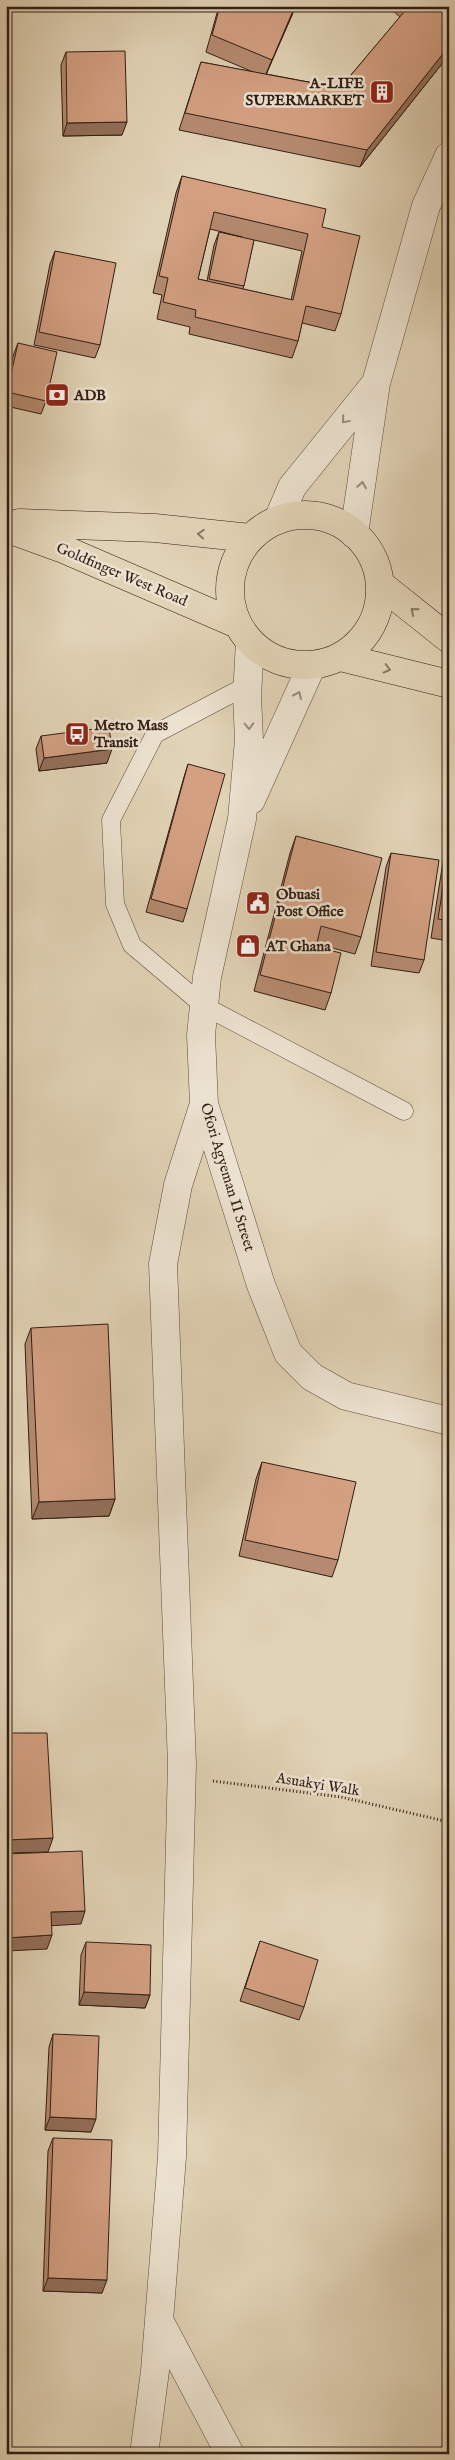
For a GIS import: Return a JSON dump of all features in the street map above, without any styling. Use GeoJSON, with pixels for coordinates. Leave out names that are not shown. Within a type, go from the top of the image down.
{"type":"FeatureCollection","features":[{"type":"Feature","properties":{"kind":"main road"},"geometry":{"type":"LineString","coordinates":[[298,515],[318,516],[338,523],[354,534],[368,548],[376,565],[380,584],[379,606],[372,626],[358,644],[340,657],[312,665],[289,664],[268,656],[243,633],[230,602],[230,579],[236,557],[250,538],[278,520],[298,515]]}},
{"type":"Feature","properties":{"kind":"main road","name":"Goldfinger West Road"},"geometry":{"type":"LineString","coordinates":[[6,522],[155,528],[250,538]]}},
{"type":"Feature","properties":{"kind":"main road","name":"Goldfinger West Road"},"geometry":{"type":"LineString","coordinates":[[6,528],[61,548],[243,633]]}},
{"type":"Feature","properties":{"kind":"main road"},"geometry":{"type":"LineString","coordinates":[[380,584],[449,639]]}},
{"type":"Feature","properties":{"kind":"main road"},"geometry":{"type":"LineString","coordinates":[[340,657],[449,684]]}},
{"type":"Feature","properties":{"kind":"street"},"geometry":{"type":"LineString","coordinates":[[354,534],[376,383],[426,206],[449,156]]}},
{"type":"Feature","properties":{"kind":"street"},"geometry":{"type":"LineString","coordinates":[[278,520],[292,488],[376,383]]}},
{"type":"Feature","properties":{"kind":"street","name":"Ofori Agyeman II Street"},"geometry":{"type":"LineString","coordinates":[[243,633],[248,685],[249,740],[242,819],[207,977],[201,1035],[204,1104],[262,1285],[288,1352],[312,1377],[346,1396],[449,1421]]}},
{"type":"Feature","properties":{"kind":"street","name":"Ofori Agyeman II Street"},"geometry":{"type":"LineString","coordinates":[[242,819],[312,665]]}},
{"type":"Feature","properties":{"kind":"street"},"geometry":{"type":"LineString","coordinates":[[144,2454],[159,2320],[172,2157],[182,1777],[163,1264],[178,1185],[204,1104]]}},
{"type":"Feature","properties":{"kind":"street"},"geometry":{"type":"LineString","coordinates":[[159,2320],[230,2454]]}},
{"type":"Feature","properties":{"kind":"lane"},"geometry":{"type":"LineString","coordinates":[[248,685],[155,734],[111,820],[115,904],[132,945],[204,1006],[404,1111]]}},
{"type":"Feature","properties":{"kind":"path","name":"Asuakyi Walk"},"geometry":{"type":"LineString","coordinates":[[182,1777],[341,1797],[449,1822]]}},
{"type":"Feature","properties":{"kind":"building","name":"A-LIFE SUPERMARKET"},"geometry":{"type":"Polygon","coordinates":[[[220,6],[295,6],[272,60],[212,35],[220,6]]]}},
{"type":"Feature","properties":{"kind":"building","name":"A-LIFE SUPERMARKET"},"geometry":{"type":"Polygon","coordinates":[[[409,6],[449,6],[449,46],[367,150],[185,113],[201,62],[340,88],[409,6]]]}},
{"type":"Feature","properties":{"kind":"building"},"geometry":{"type":"Polygon","coordinates":[[[125,51],[127,122],[67,123],[66,52],[125,51]]]}},
{"type":"Feature","properties":{"kind":"building"},"geometry":{"type":"Polygon","coordinates":[[[182,176],[326,209],[322,227],[360,236],[341,314],[306,306],[298,341],[195,317],[196,310],[163,302],[168,278],[159,276],[182,176]],[[214,212],[198,279],[293,300],[308,234],[214,212]]]}},
{"type":"Feature","properties":{"kind":"building"},"geometry":{"type":"Polygon","coordinates":[[[219,232],[254,240],[244,286],[209,279],[219,232]]]}},
{"type":"Feature","properties":{"kind":"building"},"geometry":{"type":"Polygon","coordinates":[[[55,251],[116,263],[100,345],[39,332],[55,251]]]}},
{"type":"Feature","properties":{"kind":"building"},"geometry":{"type":"Polygon","coordinates":[[[18,343],[57,352],[46,401],[7,392],[18,343]]]}},
{"type":"Feature","properties":{"kind":"building"},"geometry":{"type":"Polygon","coordinates":[[[109,727],[112,749],[44,758],[41,736],[109,727]]]}},
{"type":"Feature","properties":{"kind":"building"},"geometry":{"type":"Polygon","coordinates":[[[188,764],[225,774],[187,909],[151,899],[188,764]]]}},
{"type":"Feature","properties":{"kind":"building"},"geometry":{"type":"Polygon","coordinates":[[[296,836],[382,858],[361,937],[321,926],[316,947],[341,953],[331,993],[260,975],[296,836]]]}},
{"type":"Feature","properties":{"kind":"building"},"geometry":{"type":"Polygon","coordinates":[[[449,848],[449,921],[438,919],[449,848]]]}},
{"type":"Feature","properties":{"kind":"building"},"geometry":{"type":"Polygon","coordinates":[[[391,853],[439,860],[424,960],[376,952],[391,853]]]}},
{"type":"Feature","properties":{"kind":"building"},"geometry":{"type":"Polygon","coordinates":[[[108,1324],[115,1499],[39,1502],[31,1328],[108,1324]]]}},
{"type":"Feature","properties":{"kind":"building"},"geometry":{"type":"Polygon","coordinates":[[[262,1462],[356,1482],[338,1560],[245,1540],[262,1462]]]}},
{"type":"Feature","properties":{"kind":"building"},"geometry":{"type":"Polygon","coordinates":[[[6,1733],[47,1733],[53,1838],[6,1840],[6,1733]]]}},
{"type":"Feature","properties":{"kind":"building"},"geometry":{"type":"Polygon","coordinates":[[[82,1851],[85,1911],[51,1912],[52,1935],[6,1938],[6,1854],[82,1851]]]}},
{"type":"Feature","properties":{"kind":"building"},"geometry":{"type":"Polygon","coordinates":[[[260,1941],[318,1960],[304,2007],[245,1988],[260,1941]]]}},
{"type":"Feature","properties":{"kind":"building"},"geometry":{"type":"Polygon","coordinates":[[[86,1942],[151,1945],[150,1995],[84,1992],[86,1942]]]}},
{"type":"Feature","properties":{"kind":"building"},"geometry":{"type":"Polygon","coordinates":[[[53,2034],[99,2036],[96,2119],[50,2117],[53,2034]]]}},
{"type":"Feature","properties":{"kind":"building"},"geometry":{"type":"Polygon","coordinates":[[[53,2138],[112,2140],[107,2280],[48,2278],[53,2138]]]}},
{"type":"Feature","properties":{"kind":"place","name":"A-LIFE SUPERMARKET"},"geometry":{"type":"Point","coordinates":[382,92]}},
{"type":"Feature","properties":{"kind":"place","name":"ADB"},"geometry":{"type":"Point","coordinates":[57,395]}},
{"type":"Feature","properties":{"kind":"place","name":"Metro Mass Transit"},"geometry":{"type":"Point","coordinates":[77,734]}},
{"type":"Feature","properties":{"kind":"place","name":"Obuasi Post Office"},"geometry":{"type":"Point","coordinates":[258,903]}},
{"type":"Feature","properties":{"kind":"place","name":"AT Ghana"},"geometry":{"type":"Point","coordinates":[248,946]}}]}
